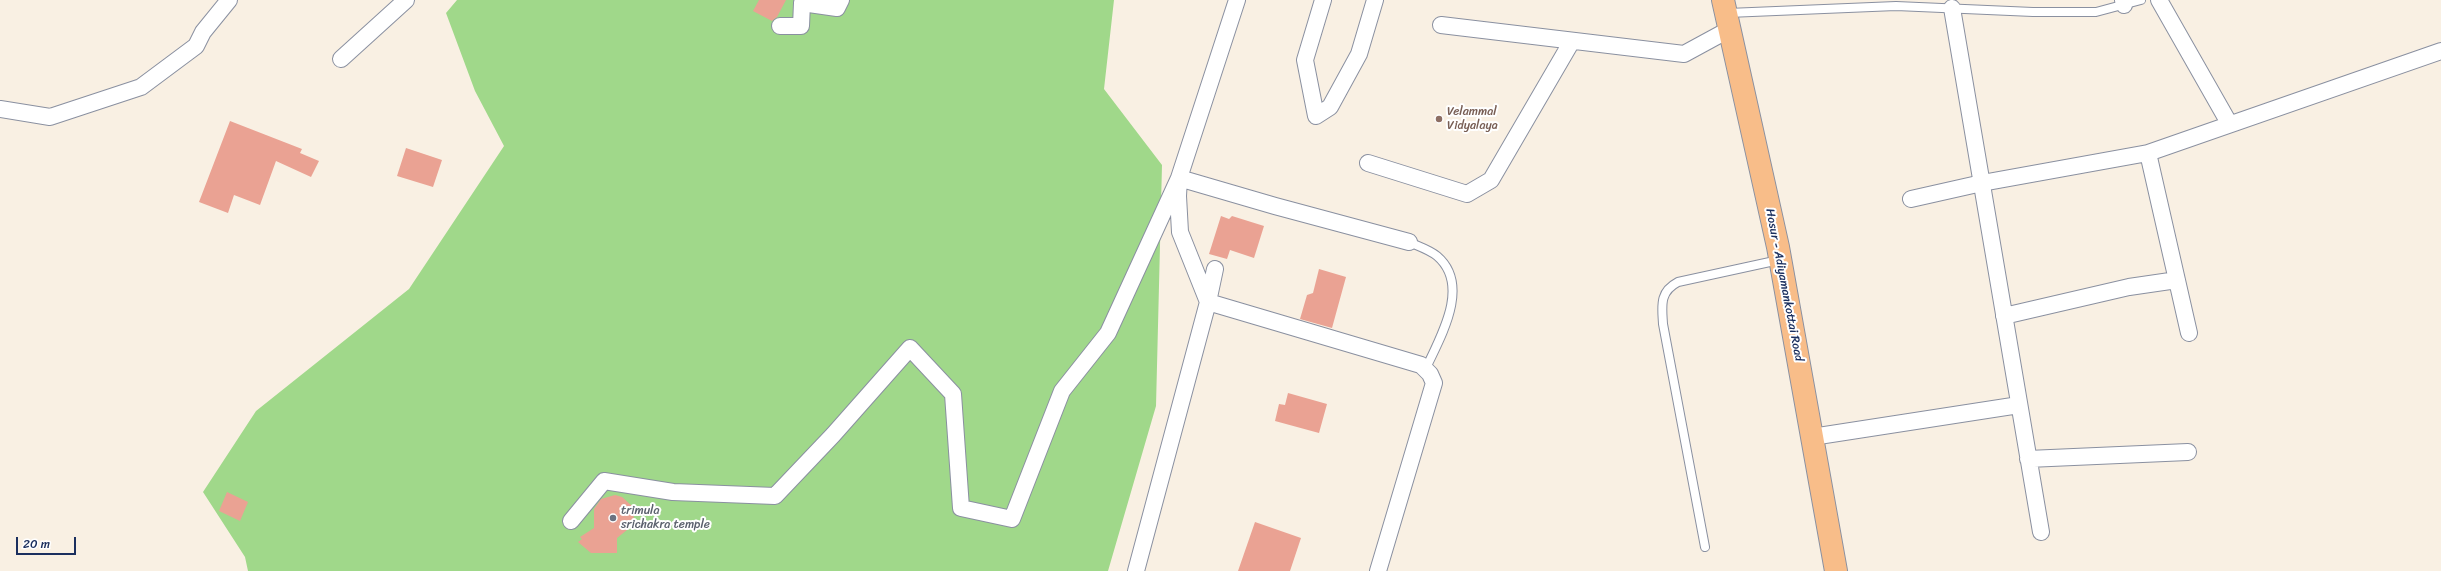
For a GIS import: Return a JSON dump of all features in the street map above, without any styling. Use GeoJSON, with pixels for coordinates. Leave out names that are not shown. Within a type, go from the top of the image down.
{"type":"FeatureCollection","features":[{"type":"Feature","properties":{"kind":"highway","name":"Hosur - Adiyamankottai Road"},"geometry":{"type":"LineString","coordinates":[[1726,14],[1780,260],[1836,571]]}},
{"type":"Feature","properties":{"kind":"street"},"geometry":{"type":"LineString","coordinates":[[0,109],[50,116],[141,87],[196,46],[203,32],[229,0]]}},
{"type":"Feature","properties":{"kind":"street"},"geometry":{"type":"LineString","coordinates":[[340,59],[406,0]]}},
{"type":"Feature","properties":{"kind":"street"},"geometry":{"type":"LineString","coordinates":[[780,26],[801,26],[802,3],[837,8],[841,0]]}},
{"type":"Feature","properties":{"kind":"street"},"geometry":{"type":"LineString","coordinates":[[571,521],[604,481],[673,492],[775,496],[833,435],[910,348],[953,394],[961,508],[1012,519],[1062,391],[1108,333],[1180,178],[1237,0]]}},
{"type":"Feature","properties":{"kind":"street"},"geometry":{"type":"LineString","coordinates":[[1323,0],[1304,60],[1316,116],[1330,106],[1358,54],[1375,0]]}},
{"type":"Feature","properties":{"kind":"street"},"geometry":{"type":"LineString","coordinates":[[2159,0],[2229,123]]}},
{"type":"Feature","properties":{"kind":"street"},"geometry":{"type":"LineString","coordinates":[[1952,8],[2041,532]]}},
{"type":"Feature","properties":{"kind":"street"},"geometry":{"type":"LineString","coordinates":[[1441,26],[1684,54],[1726,14]]}},
{"type":"Feature","properties":{"kind":"street"},"geometry":{"type":"LineString","coordinates":[[1368,163],[1467,194],[1491,180],[1572,41]]}},
{"type":"Feature","properties":{"kind":"street"},"geometry":{"type":"LineString","coordinates":[[1911,199],[1982,183],[2148,152],[2441,51]]}},
{"type":"Feature","properties":{"kind":"street"},"geometry":{"type":"LineString","coordinates":[[2148,152],[2189,333]]}},
{"type":"Feature","properties":{"kind":"street"},"geometry":{"type":"LineString","coordinates":[[1180,178],[1275,206],[1409,242]]}},
{"type":"Feature","properties":{"kind":"street"},"geometry":{"type":"LineString","coordinates":[[1180,178],[1180,232],[1208,302]]}},
{"type":"Feature","properties":{"kind":"street"},"geometry":{"type":"LineString","coordinates":[[1136,571],[1208,302],[1215,269]]}},
{"type":"Feature","properties":{"kind":"street"},"geometry":{"type":"LineString","coordinates":[[2004,316],[2129,287],[2177,280]]}},
{"type":"Feature","properties":{"kind":"street"},"geometry":{"type":"LineString","coordinates":[[1208,302],[1426,368],[1434,383],[1378,571]]}},
{"type":"Feature","properties":{"kind":"street"},"geometry":{"type":"LineString","coordinates":[[1812,437],[2019,405]]}},
{"type":"Feature","properties":{"kind":"street"},"geometry":{"type":"LineString","coordinates":[[2028,459],[2188,452]]}},
{"type":"Feature","properties":{"kind":"lane"},"geometry":{"type":"LineString","coordinates":[[1726,14],[1896,6],[2033,12],[2096,12],[2123,2],[2141,0]]}},
{"type":"Feature","properties":{"kind":"lane"},"geometry":{"type":"LineString","coordinates":[[1409,242],[1437,256],[1450,271],[1452,296],[1446,326],[1426,368]]}},
{"type":"Feature","properties":{"kind":"lane"},"geometry":{"type":"LineString","coordinates":[[1705,547],[1663,324],[1662,303],[1664,293],[1668,287],[1678,282],[1780,260]]}},
{"type":"Feature","properties":{"kind":"green space"},"geometry":{"type":"Polygon","coordinates":[[[457,0],[1114,0],[1104,89],[1162,165],[1156,406],[1108,571],[248,571],[245,557],[203,492],[256,411],[409,289],[504,146],[475,91],[446,13],[457,0]]]}},
{"type":"Feature","properties":{"kind":"building"},"geometry":{"type":"Polygon","coordinates":[[[759,0],[786,0],[777,17],[772,21],[753,11],[759,0]]]}},
{"type":"Feature","properties":{"kind":"building"},"geometry":{"type":"Polygon","coordinates":[[[230,121],[302,149],[300,153],[319,161],[311,177],[276,161],[260,205],[234,195],[228,213],[199,202],[230,121]]]}},
{"type":"Feature","properties":{"kind":"building"},"geometry":{"type":"Polygon","coordinates":[[[406,148],[442,160],[433,187],[397,176],[406,148]]]}},
{"type":"Feature","properties":{"kind":"building"},"geometry":{"type":"Polygon","coordinates":[[[1221,216],[1229,219],[1232,216],[1264,226],[1254,258],[1230,250],[1227,259],[1209,254],[1221,216]]]}},
{"type":"Feature","properties":{"kind":"building"},"geometry":{"type":"Polygon","coordinates":[[[1319,269],[1346,277],[1332,328],[1300,319],[1307,295],[1313,293],[1319,269]]]}},
{"type":"Feature","properties":{"kind":"building"},"geometry":{"type":"Polygon","coordinates":[[[1288,393],[1327,404],[1319,433],[1275,421],[1279,404],[1285,405],[1288,393]]]}},
{"type":"Feature","properties":{"kind":"building"},"geometry":{"type":"Polygon","coordinates":[[[227,492],[248,502],[240,521],[219,511],[227,492]]]}},
{"type":"Feature","properties":{"kind":"building","name":"trimula srichakra temple"},"geometry":{"type":"Polygon","coordinates":[[[615,495],[622,497],[632,506],[634,519],[632,526],[617,538],[617,553],[591,553],[578,542],[582,539],[580,537],[594,528],[594,509],[601,499],[615,495]]]}},
{"type":"Feature","properties":{"kind":"building"},"geometry":{"type":"Polygon","coordinates":[[[1255,522],[1301,538],[1290,571],[1238,571],[1255,522]]]}},
{"type":"Feature","properties":{"kind":"place","name":"Velammal Vidyalaya"},"geometry":{"type":"Point","coordinates":[1439,119]}},
{"type":"Feature","properties":{"kind":"place","name":"trimula srichakra temple"},"geometry":{"type":"Point","coordinates":[613,518]}}]}
